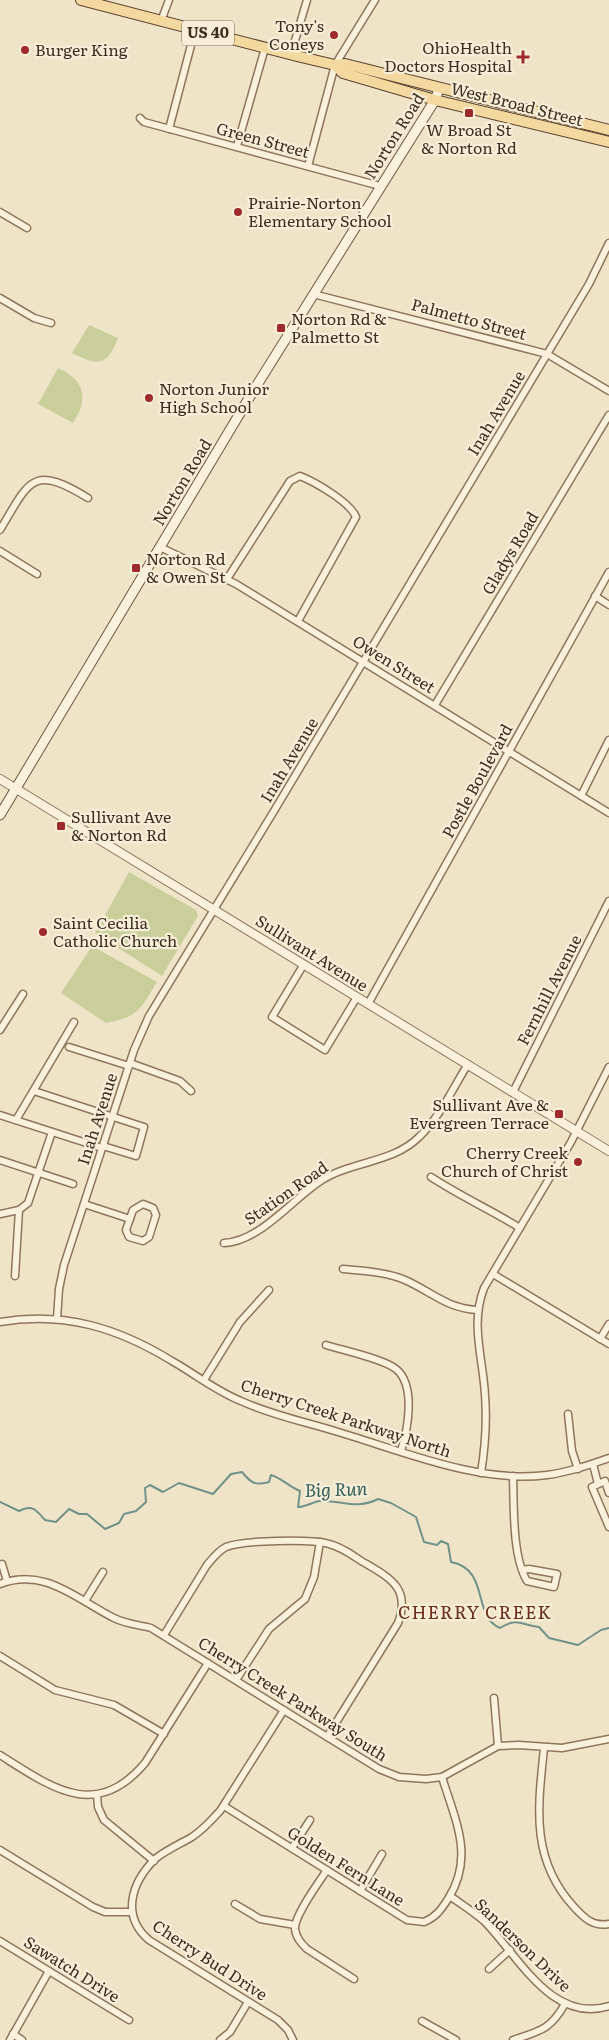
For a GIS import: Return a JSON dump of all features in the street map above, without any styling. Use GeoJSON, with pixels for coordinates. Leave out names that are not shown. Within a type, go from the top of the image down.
{"type":"FeatureCollection","features":[{"type":"Feature","properties":{"kind":"main road","name":"West Broad Street"},"geometry":{"type":"LineString","coordinates":[[81,0],[335,66],[345,64],[609,130]]}},
{"type":"Feature","properties":{"kind":"main road","name":"West Broad Street"},"geometry":{"type":"LineString","coordinates":[[335,66],[343,74],[435,100],[609,142]]}},
{"type":"Feature","properties":{"kind":"main road","name":"Norton Road"},"geometry":{"type":"LineString","coordinates":[[0,815],[313,294],[435,100],[439,89]]}},
{"type":"Feature","properties":{"kind":"street"},"geometry":{"type":"LineString","coordinates":[[161,21],[169,0]]}},
{"type":"Feature","properties":{"kind":"street"},"geometry":{"type":"LineString","coordinates":[[291,54],[307,0]]}},
{"type":"Feature","properties":{"kind":"street"},"geometry":{"type":"LineString","coordinates":[[308,166],[335,66],[375,0]]}},
{"type":"Feature","properties":{"kind":"street"},"geometry":{"type":"LineString","coordinates":[[169,129],[195,30]]}},
{"type":"Feature","properties":{"kind":"street"},"geometry":{"type":"LineString","coordinates":[[237,146],[265,48]]}},
{"type":"Feature","properties":{"kind":"street","name":"Green Street"},"geometry":{"type":"LineString","coordinates":[[140,118],[144,122],[380,186]]}},
{"type":"Feature","properties":{"kind":"street"},"geometry":{"type":"LineString","coordinates":[[0,212],[27,228]]}},
{"type":"Feature","properties":{"kind":"street","name":"Inah Avenue"},"geometry":{"type":"LineString","coordinates":[[57,1319],[62,1273],[129,1065],[139,1036],[149,1016],[547,354],[598,268],[609,243]]}},
{"type":"Feature","properties":{"kind":"street","name":"Palmetto Street"},"geometry":{"type":"LineString","coordinates":[[313,294],[547,354],[609,391]]}},
{"type":"Feature","properties":{"kind":"street"},"geometry":{"type":"LineString","coordinates":[[0,298],[34,318],[51,323]]}},
{"type":"Feature","properties":{"kind":"street","name":"Gladys Road"},"geometry":{"type":"LineString","coordinates":[[435,705],[609,415]]}},
{"type":"Feature","properties":{"kind":"street"},"geometry":{"type":"LineString","coordinates":[[227,579],[290,482],[300,476],[310,480],[348,505],[356,517],[298,621]]}},
{"type":"Feature","properties":{"kind":"street"},"geometry":{"type":"LineString","coordinates":[[0,530],[22,493],[41,480],[52,479],[88,498]]}},
{"type":"Feature","properties":{"kind":"street","name":"Owen Street"},"geometry":{"type":"LineString","coordinates":[[160,547],[227,579],[298,621],[609,813]]}},
{"type":"Feature","properties":{"kind":"street"},"geometry":{"type":"LineString","coordinates":[[0,551],[38,574]]}},
{"type":"Feature","properties":{"kind":"street","name":"Postle Boulevard"},"geometry":{"type":"LineString","coordinates":[[368,1004],[609,572]]}},
{"type":"Feature","properties":{"kind":"street"},"geometry":{"type":"LineString","coordinates":[[595,596],[609,605]]}},
{"type":"Feature","properties":{"kind":"street"},"geometry":{"type":"LineString","coordinates":[[581,796],[609,740]]}},
{"type":"Feature","properties":{"kind":"street","name":"Sullivant Avenue"},"geometry":{"type":"LineString","coordinates":[[0,779],[609,1151]]}},
{"type":"Feature","properties":{"kind":"street","name":"Fernhill Avenue"},"geometry":{"type":"LineString","coordinates":[[513,1092],[609,901]]}},
{"type":"Feature","properties":{"kind":"street"},"geometry":{"type":"LineString","coordinates":[[304,964],[272,1017],[325,1050],[357,997]]}},
{"type":"Feature","properties":{"kind":"street"},"geometry":{"type":"LineString","coordinates":[[0,1030],[23,994]]}},
{"type":"Feature","properties":{"kind":"street"},"geometry":{"type":"LineString","coordinates":[[16,1120],[74,1022]]}},
{"type":"Feature","properties":{"kind":"street"},"geometry":{"type":"LineString","coordinates":[[69,1048],[180,1080],[192,1091]]}},
{"type":"Feature","properties":{"kind":"street","name":"Station Road"},"geometry":{"type":"LineString","coordinates":[[224,1243],[241,1240],[268,1223],[324,1179],[389,1156],[418,1138],[430,1124],[468,1064]]}},
{"type":"Feature","properties":{"kind":"street"},"geometry":{"type":"LineString","coordinates":[[481,1473],[484,1452],[485,1396],[477,1310],[484,1288],[577,1131],[609,1067]]}},
{"type":"Feature","properties":{"kind":"street"},"geometry":{"type":"LineString","coordinates":[[0,1115],[136,1156],[144,1127],[34,1091]]}},
{"type":"Feature","properties":{"kind":"street"},"geometry":{"type":"LineString","coordinates":[[0,1214],[19,1210],[28,1202],[52,1132]]}},
{"type":"Feature","properties":{"kind":"street"},"geometry":{"type":"LineString","coordinates":[[0,1160],[73,1184]]}},
{"type":"Feature","properties":{"kind":"street"},"geometry":{"type":"LineString","coordinates":[[432,1177],[473,1204],[489,1210],[520,1228]]}},
{"type":"Feature","properties":{"kind":"street"},"geometry":{"type":"LineString","coordinates":[[84,1204],[130,1218]]}},
{"type":"Feature","properties":{"kind":"street"},"geometry":{"type":"LineString","coordinates":[[139,1205],[149,1206],[155,1211],[156,1216],[146,1240],[139,1241],[129,1237],[126,1230],[130,1218],[133,1210],[139,1205]]}},
{"type":"Feature","properties":{"kind":"street"},"geometry":{"type":"LineString","coordinates":[[15,1276],[19,1210]]}},
{"type":"Feature","properties":{"kind":"street"},"geometry":{"type":"LineString","coordinates":[[343,1269],[392,1275],[407,1281],[448,1305],[477,1310]]}},
{"type":"Feature","properties":{"kind":"street"},"geometry":{"type":"LineString","coordinates":[[493,1274],[609,1344]]}},
{"type":"Feature","properties":{"kind":"street"},"geometry":{"type":"LineString","coordinates":[[204,1380],[240,1322],[270,1290]]}},
{"type":"Feature","properties":{"kind":"street","name":"Cherry Creek Parkway North"},"geometry":{"type":"LineString","coordinates":[[0,1322],[34,1318],[57,1319],[98,1326],[135,1340],[242,1402],[481,1473],[513,1476],[546,1475],[578,1469],[609,1458]]}},
{"type":"Feature","properties":{"kind":"street"},"geometry":{"type":"LineString","coordinates":[[600,1339],[609,1324]]}},
{"type":"Feature","properties":{"kind":"street"},"geometry":{"type":"LineString","coordinates":[[326,1345],[390,1365],[402,1376],[407,1389],[409,1420],[401,1450]]}},
{"type":"Feature","properties":{"kind":"street"},"geometry":{"type":"LineString","coordinates":[[568,1414],[572,1451],[578,1469]]}},
{"type":"Feature","properties":{"kind":"street"},"geometry":{"type":"LineString","coordinates":[[593,1464],[598,1484]]}},
{"type":"Feature","properties":{"kind":"street"},"geometry":{"type":"LineString","coordinates":[[513,1476],[518,1553],[522,1570],[527,1580],[554,1587],[556,1574],[529,1569],[522,1570]]}},
{"type":"Feature","properties":{"kind":"street"},"geometry":{"type":"LineString","coordinates":[[609,1493],[605,1481],[592,1486],[609,1526]]}},
{"type":"Feature","properties":{"kind":"street"},"geometry":{"type":"LineString","coordinates":[[164,1635],[207,1565],[221,1550],[241,1544],[320,1542],[341,1548],[387,1576],[397,1586],[403,1599],[398,1623],[327,1737]]}},
{"type":"Feature","properties":{"kind":"street"},"geometry":{"type":"LineString","coordinates":[[236,1680],[269,1629],[306,1599],[314,1577],[320,1542]]}},
{"type":"Feature","properties":{"kind":"street"},"geometry":{"type":"LineString","coordinates":[[2,1564],[8,1581]]}},
{"type":"Feature","properties":{"kind":"street"},"geometry":{"type":"LineString","coordinates":[[85,1601],[103,1572]]}},
{"type":"Feature","properties":{"kind":"street","name":"Cherry Creek Parkway South"},"geometry":{"type":"LineString","coordinates":[[0,1584],[8,1581],[35,1578],[48,1581],[61,1586],[116,1619],[151,1628],[379,1769],[399,1777],[412,1780],[442,1777],[498,1746],[519,1744],[544,1748],[580,1746],[609,1739]]}},
{"type":"Feature","properties":{"kind":"street"},"geometry":{"type":"LineString","coordinates":[[0,1656],[55,1690],[114,1705],[164,1734]]}},
{"type":"Feature","properties":{"kind":"street"},"geometry":{"type":"LineString","coordinates":[[0,1755],[50,1787],[73,1794],[97,1795],[124,1784],[135,1776],[164,1734],[208,1663]]}},
{"type":"Feature","properties":{"kind":"street"},"geometry":{"type":"LineString","coordinates":[[494,1698],[498,1746]]}},
{"type":"Feature","properties":{"kind":"street"},"geometry":{"type":"LineString","coordinates":[[0,1850],[93,1907],[105,1912],[131,1912],[136,1889],[154,1861],[207,1826],[224,1806],[284,1710]]}},
{"type":"Feature","properties":{"kind":"street"},"geometry":{"type":"LineString","coordinates":[[544,1748],[539,1807],[544,1855],[551,1877],[558,1889],[589,1922],[598,1925],[609,1924]]}},
{"type":"Feature","properties":{"kind":"street"},"geometry":{"type":"LineString","coordinates":[[442,1777],[462,1848],[459,1878],[450,1896]]}},
{"type":"Feature","properties":{"kind":"street"},"geometry":{"type":"LineString","coordinates":[[97,1795],[98,1807],[104,1820],[154,1861]]}},
{"type":"Feature","properties":{"kind":"street","name":"Golden Fern Lane"},"geometry":{"type":"LineString","coordinates":[[224,1806],[415,1923],[424,1922],[437,1914],[450,1896]]}},
{"type":"Feature","properties":{"kind":"street"},"geometry":{"type":"LineString","coordinates":[[292,1848],[310,1820]]}},
{"type":"Feature","properties":{"kind":"street"},"geometry":{"type":"LineString","coordinates":[[360,1891],[382,1854]]}},
{"type":"Feature","properties":{"kind":"street"},"geometry":{"type":"LineString","coordinates":[[327,1870],[295,1925],[298,1937],[308,1950],[354,1979]]}},
{"type":"Feature","properties":{"kind":"street","name":"Sanderson Drive"},"geometry":{"type":"LineString","coordinates":[[450,1896],[483,1920],[548,1992],[564,2004],[584,2010],[609,2006]]}},
{"type":"Feature","properties":{"kind":"street"},"geometry":{"type":"LineString","coordinates":[[235,1904],[260,1919],[295,1925]]}},
{"type":"Feature","properties":{"kind":"street","name":"Cherry Bud Drive"},"geometry":{"type":"LineString","coordinates":[[131,1912],[137,1928],[148,1940],[284,2024],[294,2040]]}},
{"type":"Feature","properties":{"kind":"street","name":"Sawatch Drive"},"geometry":{"type":"LineString","coordinates":[[0,1941],[129,2020]]}},
{"type":"Feature","properties":{"kind":"street"},"geometry":{"type":"LineString","coordinates":[[488,1969],[510,1950]]}},
{"type":"Feature","properties":{"kind":"street"},"geometry":{"type":"LineString","coordinates":[[22,2040],[11,2037],[49,1971]]}},
{"type":"Feature","properties":{"kind":"street"},"geometry":{"type":"LineString","coordinates":[[220,2040],[230,2032],[248,2002]]}},
{"type":"Feature","properties":{"kind":"street"},"geometry":{"type":"LineString","coordinates":[[513,2040],[548,2027],[564,2004]]}},
{"type":"Feature","properties":{"kind":"street"},"geometry":{"type":"LineString","coordinates":[[422,2020],[456,2040]]}},
{"type":"Feature","properties":{"kind":"green space"},"geometry":{"type":"Polygon","coordinates":[[[89,325],[118,338],[110,354],[100,361],[88,360],[72,353],[89,325]]]}},
{"type":"Feature","properties":{"kind":"green space"},"geometry":{"type":"Polygon","coordinates":[[[58,368],[74,378],[82,391],[81,406],[73,423],[38,404],[58,368]]]}},
{"type":"Feature","properties":{"kind":"green space"},"geometry":{"type":"Polygon","coordinates":[[[129,872],[196,910],[198,916],[162,976],[95,933],[129,872]]]}},
{"type":"Feature","properties":{"kind":"green space"},"geometry":{"type":"Polygon","coordinates":[[[92,946],[157,982],[142,1005],[132,1015],[106,1023],[61,993],[92,946]]]}},
{"type":"Feature","properties":{"kind":"waterway","name":"Big Run"},"geometry":{"type":"LineString","coordinates":[[0,1502],[19,1511],[28,1508],[34,1509],[45,1520],[56,1522],[69,1509],[79,1514],[87,1514],[105,1529],[119,1523],[124,1514],[136,1511],[146,1502],[145,1488],[150,1485],[163,1492],[179,1483],[213,1494],[231,1474],[242,1472],[248,1479],[260,1484],[269,1482],[271,1475],[300,1491],[298,1507],[320,1501],[363,1504],[378,1499],[391,1503],[416,1517],[424,1542],[437,1545],[441,1541],[448,1544],[451,1562],[463,1566],[471,1574],[476,1583],[486,1614],[491,1622],[500,1628],[516,1622],[539,1627],[549,1638],[578,1645],[601,1630],[609,1628]]}},
{"type":"Feature","properties":{"kind":"place","name":"Tony's Coneys"},"geometry":{"type":"Point","coordinates":[334,35]}},
{"type":"Feature","properties":{"kind":"place","name":"Burger King"},"geometry":{"type":"Point","coordinates":[25,50]}},
{"type":"Feature","properties":{"kind":"place","name":"OhioHealth Doctors Hospital"},"geometry":{"type":"Point","coordinates":[523,57]}},
{"type":"Feature","properties":{"kind":"place","name":"W Broad St & Norton Rd"},"geometry":{"type":"Point","coordinates":[469,113]}},
{"type":"Feature","properties":{"kind":"place","name":"Prairie-Norton Elementary School"},"geometry":{"type":"Point","coordinates":[238,212]}},
{"type":"Feature","properties":{"kind":"place","name":"Norton Rd & Palmetto St"},"geometry":{"type":"Point","coordinates":[281,328]}},
{"type":"Feature","properties":{"kind":"place","name":"Norton Junior High School"},"geometry":{"type":"Point","coordinates":[149,398]}},
{"type":"Feature","properties":{"kind":"place","name":"Norton Rd & Owen St"},"geometry":{"type":"Point","coordinates":[136,568]}},
{"type":"Feature","properties":{"kind":"place","name":"Sullivant Ave & Norton Rd"},"geometry":{"type":"Point","coordinates":[61,826]}},
{"type":"Feature","properties":{"kind":"place","name":"Saint Cecilia Catholic Church"},"geometry":{"type":"Point","coordinates":[43,932]}},
{"type":"Feature","properties":{"kind":"place","name":"Sullivant Ave & Evergreen Terrace"},"geometry":{"type":"Point","coordinates":[559,1114]}},
{"type":"Feature","properties":{"kind":"place","name":"Cherry Creek Church of Christ"},"geometry":{"type":"Point","coordinates":[578,1162]}},
{"type":"Feature","properties":{"kind":"district","name":"CHERRY CREEK"},"geometry":{"type":"Point","coordinates":[475,1613]}}]}
